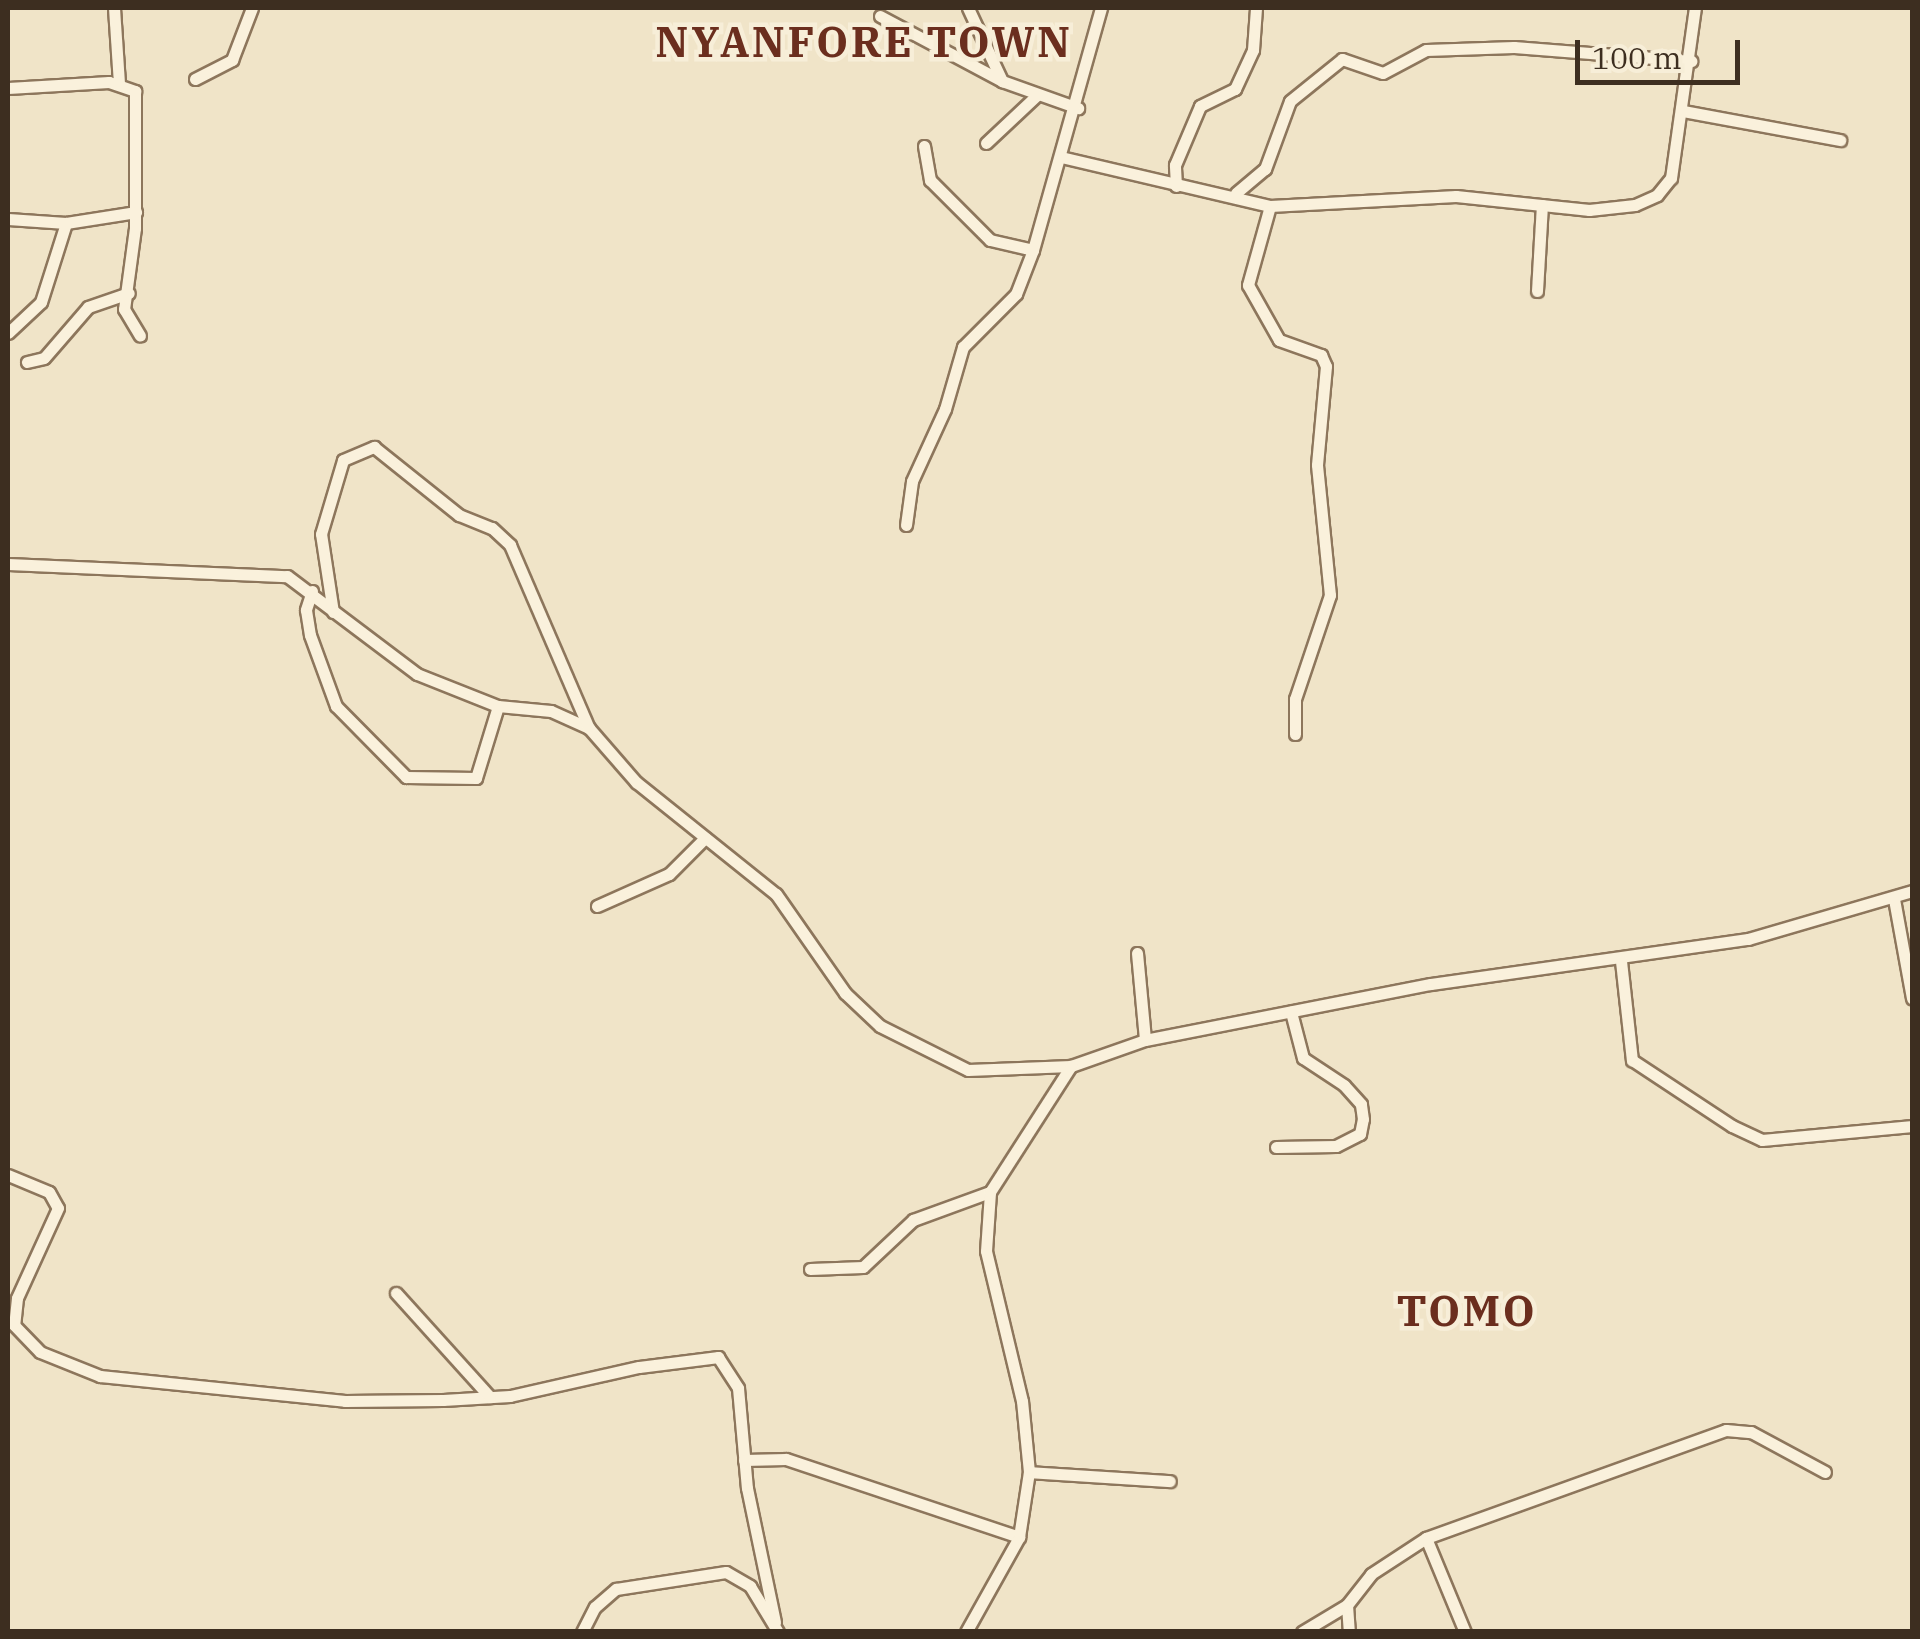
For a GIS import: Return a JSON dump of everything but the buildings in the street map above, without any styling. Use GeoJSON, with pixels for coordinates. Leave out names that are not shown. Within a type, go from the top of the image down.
{"type":"FeatureCollection","features":[{"type":"Feature","properties":{"kind":"street"},"geometry":{"type":"LineString","coordinates":[[114,8],[119,83]]}},
{"type":"Feature","properties":{"kind":"street"},"geometry":{"type":"LineString","coordinates":[[194,80],[232,60],[252,8]]}},
{"type":"Feature","properties":{"kind":"street"},"geometry":{"type":"LineString","coordinates":[[968,8],[1002,81]]}},
{"type":"Feature","properties":{"kind":"street"},"geometry":{"type":"LineString","coordinates":[[906,525],[912,480],[945,409],[963,347],[1016,294],[1033,250],[1078,108],[1101,8]]}},
{"type":"Feature","properties":{"kind":"street"},"geometry":{"type":"LineString","coordinates":[[1176,186],[1174,165],[1200,106],[1236,90],[1253,50],[1256,8]]}},
{"type":"Feature","properties":{"kind":"street"},"geometry":{"type":"LineString","coordinates":[[1061,157],[1176,186],[1236,193],[1270,206],[1456,196],[1589,210],[1657,195],[1671,178],[1691,61],[1695,8]]}},
{"type":"Feature","properties":{"kind":"street"},"geometry":{"type":"LineString","coordinates":[[880,16],[1002,81],[1078,108]]}},
{"type":"Feature","properties":{"kind":"street"},"geometry":{"type":"LineString","coordinates":[[1236,193],[1265,169],[1290,101],[1342,58],[1383,73],[1426,50],[1514,47],[1691,61]]}},
{"type":"Feature","properties":{"kind":"street"},"geometry":{"type":"LineString","coordinates":[[8,88],[119,83],[132,86],[137,98],[136,212],[125,320],[140,336]]}},
{"type":"Feature","properties":{"kind":"street"},"geometry":{"type":"LineString","coordinates":[[986,143],[1036,96]]}},
{"type":"Feature","properties":{"kind":"street"},"geometry":{"type":"LineString","coordinates":[[1682,111],[1840,140]]}},
{"type":"Feature","properties":{"kind":"street"},"geometry":{"type":"LineString","coordinates":[[924,146],[930,180],[990,240],[1033,250]]}},
{"type":"Feature","properties":{"kind":"street"},"geometry":{"type":"LineString","coordinates":[[1538,291],[1542,204]]}},
{"type":"Feature","properties":{"kind":"street"},"geometry":{"type":"LineString","coordinates":[[1270,206],[1248,285],[1278,340],[1322,355],[1326,366],[1317,465],[1330,595],[1295,699],[1295,734]]}},
{"type":"Feature","properties":{"kind":"street"},"geometry":{"type":"LineString","coordinates":[[8,219],[66,223],[136,212]]}},
{"type":"Feature","properties":{"kind":"street"},"geometry":{"type":"LineString","coordinates":[[8,333],[42,302],[66,223]]}},
{"type":"Feature","properties":{"kind":"street"},"geometry":{"type":"LineString","coordinates":[[27,362],[44,358],[88,307],[129,293]]}},
{"type":"Feature","properties":{"kind":"street"},"geometry":{"type":"LineString","coordinates":[[334,618],[321,534],[343,460],[374,447],[459,515],[492,528],[510,544],[589,728],[636,782],[776,894],[845,993],[905,1043],[968,1070],[1071,1066],[1145,1040],[1431,984],[1620,961],[1748,938],[1912,891]]}},
{"type":"Feature","properties":{"kind":"street"},"geometry":{"type":"LineString","coordinates":[[8,564],[241,569],[288,576],[312,591],[334,618],[417,674],[498,706],[550,711],[589,728]]}},
{"type":"Feature","properties":{"kind":"street"},"geometry":{"type":"LineString","coordinates":[[312,591],[306,610],[310,636],[336,706],[406,778],[476,778],[483,772],[498,706]]}},
{"type":"Feature","properties":{"kind":"street"},"geometry":{"type":"LineString","coordinates":[[597,906],[669,874],[705,838]]}},
{"type":"Feature","properties":{"kind":"street"},"geometry":{"type":"LineString","coordinates":[[1894,899],[1912,998]]}},
{"type":"Feature","properties":{"kind":"street"},"geometry":{"type":"LineString","coordinates":[[1137,953],[1145,1040]]}},
{"type":"Feature","properties":{"kind":"street"},"geometry":{"type":"LineString","coordinates":[[1620,961],[1632,1060],[1732,1126],[1762,1140],[1912,1126]]}},
{"type":"Feature","properties":{"kind":"street"},"geometry":{"type":"LineString","coordinates":[[1276,1147],[1336,1146],[1360,1134],[1363,1119],[1361,1104],[1344,1085],[1303,1058],[1291,1012]]}},
{"type":"Feature","properties":{"kind":"street"},"geometry":{"type":"LineString","coordinates":[[966,1632],[1018,1538],[1029,1472],[1022,1400],[986,1251],[990,1192],[1071,1066]]}},
{"type":"Feature","properties":{"kind":"street"},"geometry":{"type":"LineString","coordinates":[[8,1175],[58,1200],[13,1312],[25,1340],[59,1361],[100,1376],[178,1388],[218,1384],[346,1401],[490,1397],[718,1357],[738,1388],[744,1460],[777,1627]]}},
{"type":"Feature","properties":{"kind":"street"},"geometry":{"type":"LineString","coordinates":[[810,1269],[863,1267],[913,1220],[990,1192]]}},
{"type":"Feature","properties":{"kind":"street"},"geometry":{"type":"LineString","coordinates":[[396,1293],[490,1397]]}},
{"type":"Feature","properties":{"kind":"street"},"geometry":{"type":"LineString","coordinates":[[1302,1632],[1347,1604],[1371,1574],[1426,1538],[1726,1430],[1751,1432],[1825,1472]]}},
{"type":"Feature","properties":{"kind":"street"},"geometry":{"type":"LineString","coordinates":[[744,1460],[786,1459],[1018,1538]]}},
{"type":"Feature","properties":{"kind":"street"},"geometry":{"type":"LineString","coordinates":[[1029,1472],[1170,1481]]}},
{"type":"Feature","properties":{"kind":"street"},"geometry":{"type":"LineString","coordinates":[[1426,1538],[1465,1632]]}},
{"type":"Feature","properties":{"kind":"street"},"geometry":{"type":"LineString","coordinates":[[582,1632],[595,1607],[616,1589],[726,1572],[750,1586],[777,1627]]}},
{"type":"Feature","properties":{"kind":"street"},"geometry":{"type":"LineString","coordinates":[[1347,1604],[1350,1632]]}},
{"type":"Feature","properties":{"kind":"district","name":"NYANFORE TOWN"},"geometry":{"type":"Point","coordinates":[864,42]}},
{"type":"Feature","properties":{"kind":"district","name":"TOMO"},"geometry":{"type":"Point","coordinates":[1467,1311]}}]}
